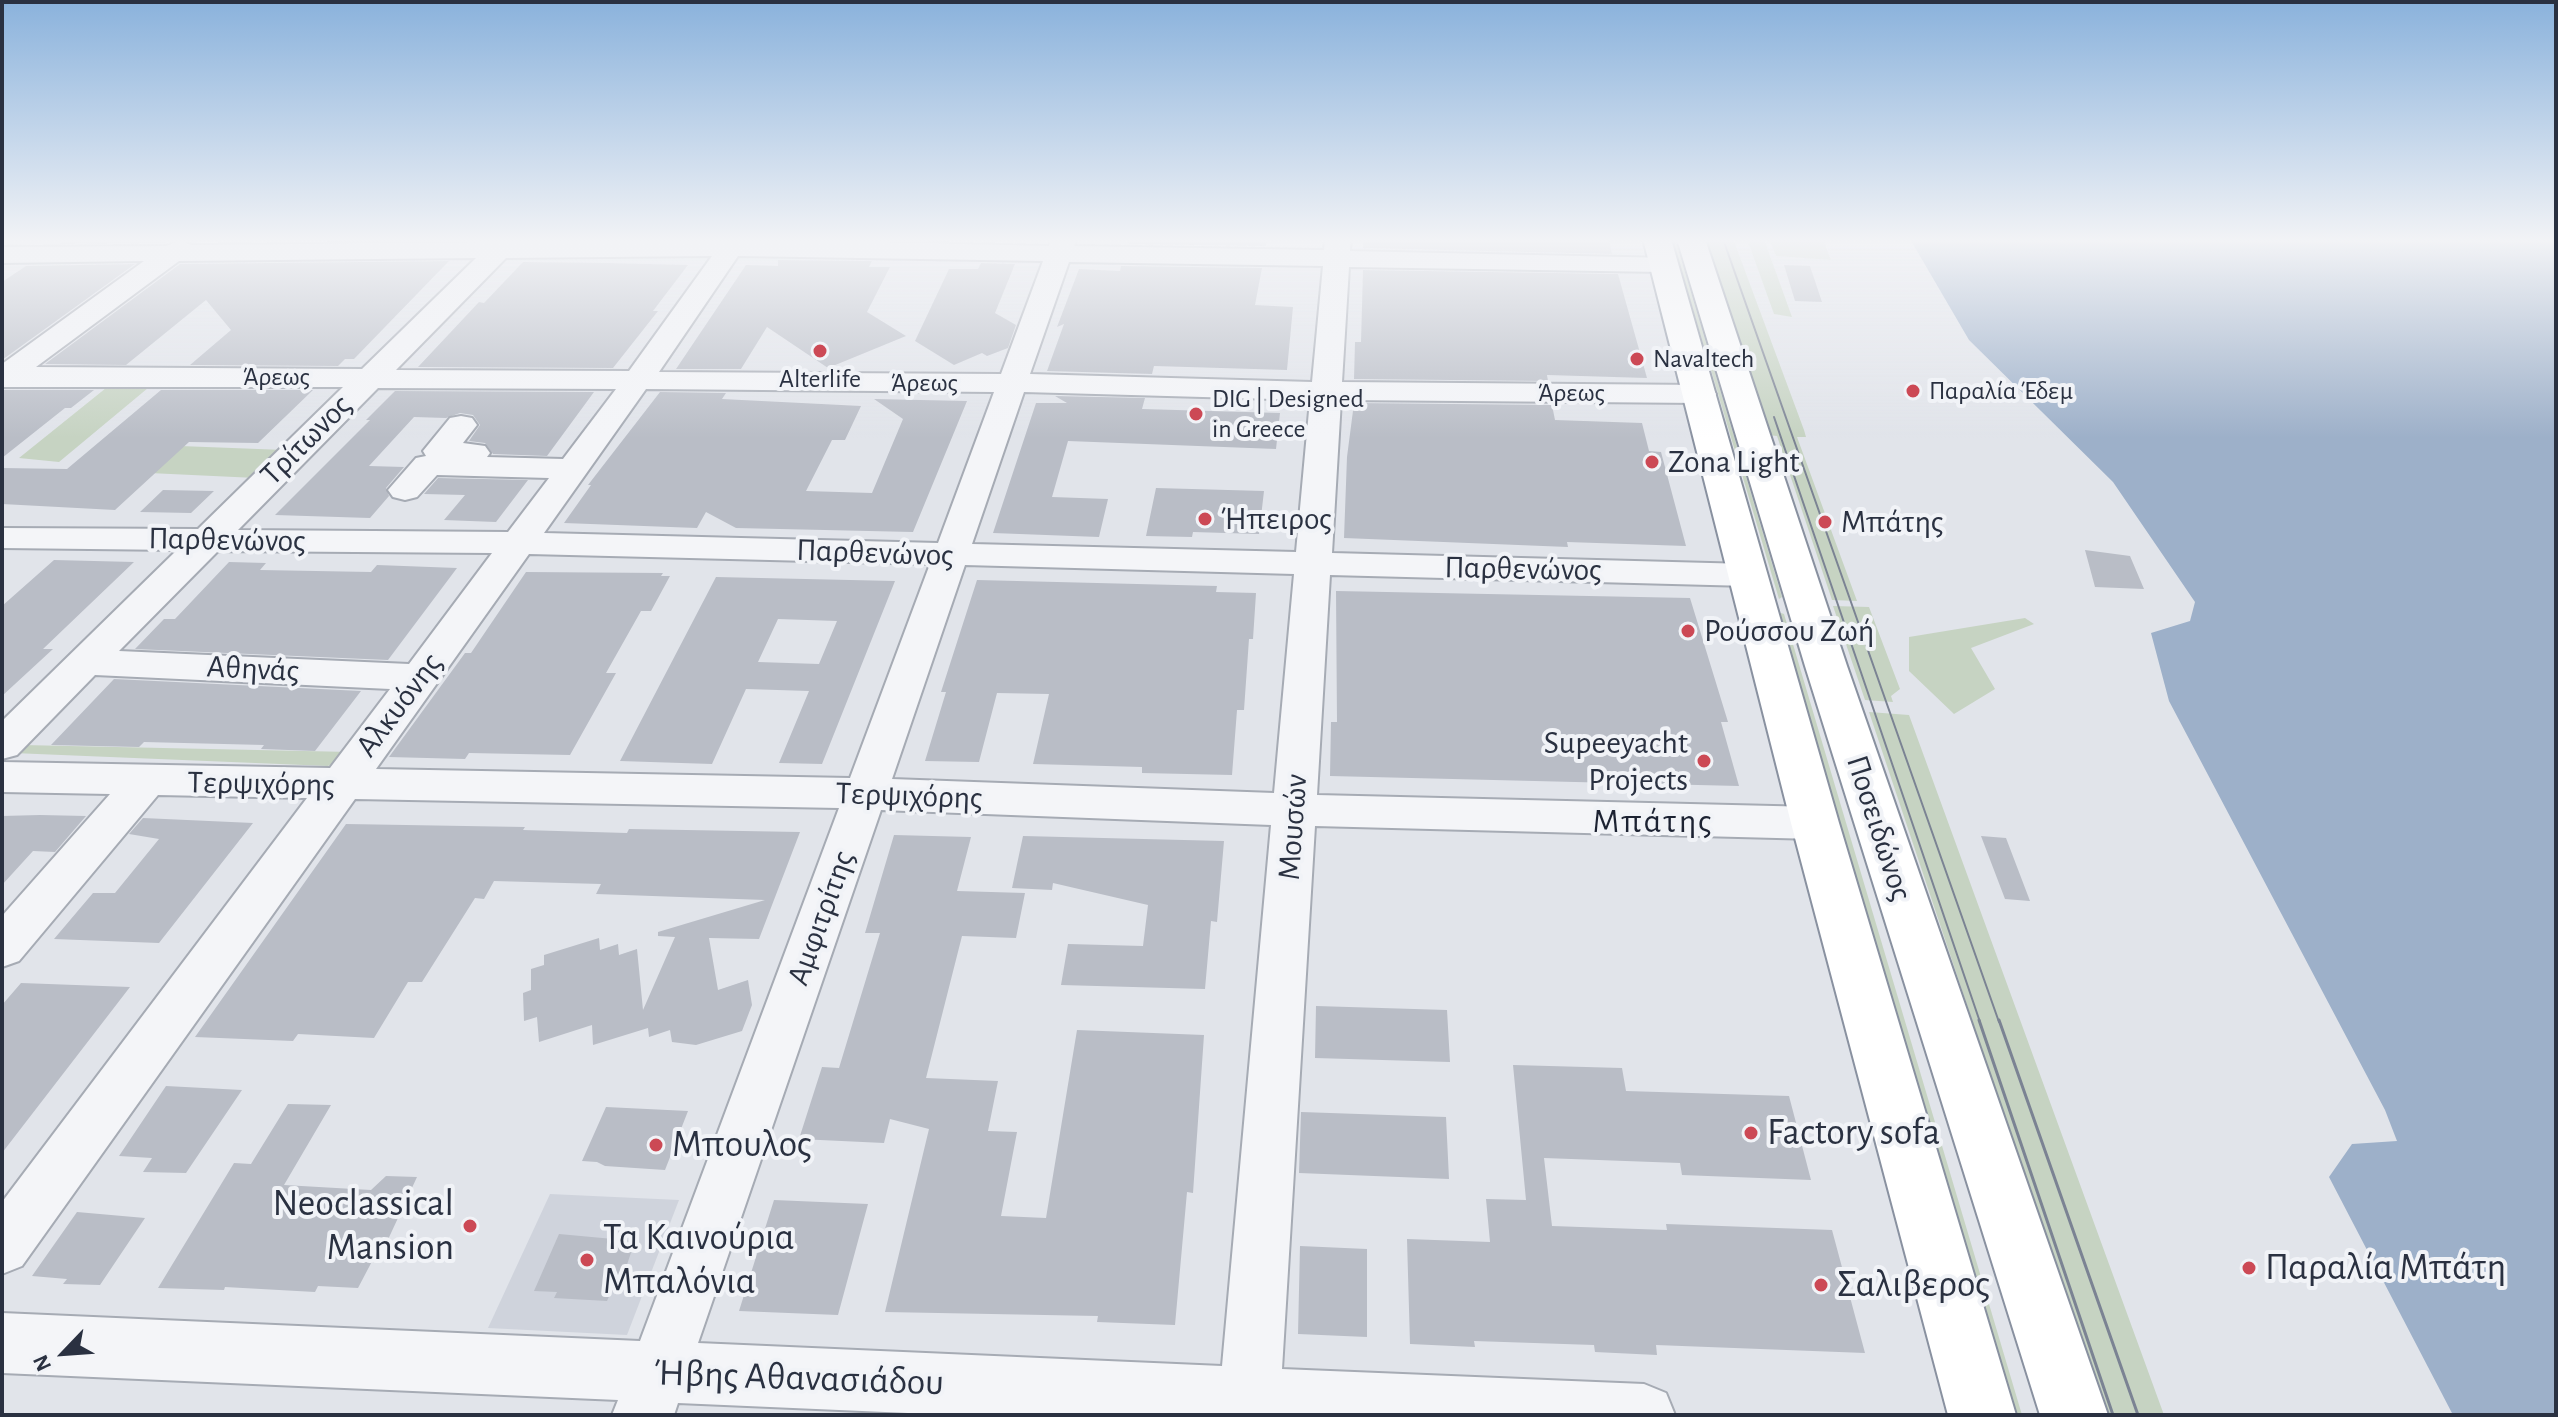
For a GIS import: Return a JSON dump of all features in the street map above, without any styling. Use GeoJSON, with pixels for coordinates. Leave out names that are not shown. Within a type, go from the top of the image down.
{"type":"FeatureCollection","features":[{"type":"Feature","properties":{"kind":"highway","name":"Ποσειδώνος"},"geometry":{"type":"LineString","coordinates":[[1682,305],[1701,394],[1815,823],[1982,1415]]}},
{"type":"Feature","properties":{"kind":"highway","name":"Ποσειδώνος"},"geometry":{"type":"LineString","coordinates":[[1691,305],[1816,637],[2074,1415]]}},
{"type":"Feature","properties":{"kind":"street"},"geometry":{"type":"LineString","coordinates":[[3,377],[102,305]]}},
{"type":"Feature","properties":{"kind":"street","name":"Τρίτωνος"},"geometry":{"type":"LineString","coordinates":[[2,745],[443,305]]}},
{"type":"Feature","properties":{"kind":"street","name":"Αλκυόνης"},"geometry":{"type":"LineString","coordinates":[[2,1247],[690,305]]}},
{"type":"Feature","properties":{"kind":"street","name":"Αμφιτρίτης"},"geometry":{"type":"LineString","coordinates":[[651,1393],[1041,305]]}},
{"type":"Feature","properties":{"kind":"street","name":"Μουσών"},"geometry":{"type":"LineString","coordinates":[[1249,1406],[1333,305]]}},
{"type":"Feature","properties":{"kind":"street","name":"Άρεως"},"geometry":{"type":"LineString","coordinates":[[3,377],[1013,383],[1326,391],[1701,394]]}},
{"type":"Feature","properties":{"kind":"street"},"geometry":{"type":"LineString","coordinates":[[461,425],[439,451],[577,463]]}},
{"type":"Feature","properties":{"kind":"street"},"geometry":{"type":"LineString","coordinates":[[405,490],[428,465],[577,463]]}},
{"type":"Feature","properties":{"kind":"street","name":"Παρθενώνος"},"geometry":{"type":"LineString","coordinates":[[2,538],[517,543],[1748,575]]}},
{"type":"Feature","properties":{"kind":"street","name":"Αθηνάς"},"geometry":{"type":"LineString","coordinates":[[85,662],[420,677]]}},
{"type":"Feature","properties":{"kind":"street","name":"Τερψιχόρης"},"geometry":{"type":"LineString","coordinates":[[2,777],[866,795],[1815,823]]}},
{"type":"Feature","properties":{"kind":"street"},"geometry":{"type":"LineString","coordinates":[[2,948],[146,781]]}},
{"type":"Feature","properties":{"kind":"street","name":"Ήβης Αθανασιάδου"},"geometry":{"type":"LineString","coordinates":[[2,1343],[651,1393],[1644,1415]]}},
{"type":"Feature","properties":{"kind":"shaded area","name":"Τα Καινούρια Μπαλόνια"},"geometry":{"type":"Polygon","coordinates":[[[550,1194],[679,1200],[627,1335],[488,1328],[550,1194]]]}},
{"type":"Feature","properties":{"kind":"green space"},"geometry":{"type":"Polygon","coordinates":[[[1692,305],[1695,305],[1782,597],[1779,599],[1692,305]]]}},
{"type":"Feature","properties":{"kind":"green space"},"geometry":{"type":"Polygon","coordinates":[[[1725,305],[1758,305],[1806,437],[1797,437],[1857,601],[1832,600],[1777,436],[1768,435],[1725,305]]]}},
{"type":"Feature","properties":{"kind":"green space"},"geometry":{"type":"Polygon","coordinates":[[[1771,305],[1788,305],[1792,317],[1774,314],[1771,305]]]}},
{"type":"Feature","properties":{"kind":"green space"},"geometry":{"type":"Polygon","coordinates":[[[106,388],[148,388],[59,462],[19,458],[106,388]]]}},
{"type":"Feature","properties":{"kind":"green space"},"geometry":{"type":"Polygon","coordinates":[[[154,445],[284,450],[256,478],[128,472],[154,445]]]}},
{"type":"Feature","properties":{"kind":"green space"},"geometry":{"type":"Polygon","coordinates":[[[1833,606],[1869,607],[1900,689],[1891,696],[1893,702],[1865,700],[1833,606]]]}},
{"type":"Feature","properties":{"kind":"green space"},"geometry":{"type":"Polygon","coordinates":[[[1784,614],[2022,1415],[2011,1415],[1778,615],[1784,614]]]}},
{"type":"Feature","properties":{"kind":"green space"},"geometry":{"type":"Polygon","coordinates":[[[2025,618],[2034,624],[1971,648],[1995,689],[1954,714],[1909,671],[1909,637],[2025,618]]]}},
{"type":"Feature","properties":{"kind":"green space"},"geometry":{"type":"Polygon","coordinates":[[[1869,712],[1909,715],[2164,1415],[2104,1415],[1869,712]]]}},
{"type":"Feature","properties":{"kind":"green space"},"geometry":{"type":"Polygon","coordinates":[[[22,745],[351,752],[328,766],[13,753],[22,745]]]}},
{"type":"Feature","properties":{"kind":"water"},"geometry":{"type":"Polygon","coordinates":[[[1949,305],[2556,305],[2556,1415],[2453,1415],[2329,1177],[2352,1144],[2397,1141],[2385,1110],[2169,701],[2151,633],[2190,621],[2195,602],[2113,482],[1969,340],[1949,305]]]}},
{"type":"Feature","properties":{"kind":"building"},"geometry":{"type":"Polygon","coordinates":[[[2,305],[78,305],[2,360],[2,305]]]}},
{"type":"Feature","properties":{"kind":"building"},"geometry":{"type":"Polygon","coordinates":[[[124,305],[200,305],[126,365],[45,364],[124,305]]]}},
{"type":"Feature","properties":{"kind":"building"},"geometry":{"type":"Polygon","coordinates":[[[210,305],[406,305],[354,359],[345,359],[338,366],[190,365],[231,330],[210,305]]]}},
{"type":"Feature","properties":{"kind":"building"},"geometry":{"type":"Polygon","coordinates":[[[476,305],[657,305],[653,311],[658,311],[613,368],[418,367],[476,305]]]}},
{"type":"Feature","properties":{"kind":"building"},"geometry":{"type":"Polygon","coordinates":[[[719,305],[871,305],[867,312],[906,336],[828,368],[767,327],[741,369],[676,369],[719,305]]]}},
{"type":"Feature","properties":{"kind":"building"},"geometry":{"type":"Polygon","coordinates":[[[932,305],[998,305],[995,313],[1016,325],[1008,348],[987,356],[982,353],[954,365],[915,341],[932,305]]]}},
{"type":"Feature","properties":{"kind":"building"},"geometry":{"type":"Polygon","coordinates":[[[1065,305],[1293,307],[1287,370],[1154,366],[1152,374],[1047,371],[1064,324],[1057,327],[1065,305]]]}},
{"type":"Feature","properties":{"kind":"building"},"geometry":{"type":"Polygon","coordinates":[[[1362,305],[1627,305],[1647,378],[1547,375],[1548,381],[1354,379],[1355,342],[1361,342],[1362,305]]]}},
{"type":"Feature","properties":{"kind":"building"},"geometry":{"type":"Polygon","coordinates":[[[2,390],[94,390],[71,408],[65,408],[2,458],[2,390]]]}},
{"type":"Feature","properties":{"kind":"building"},"geometry":{"type":"Polygon","coordinates":[[[161,390],[313,390],[258,443],[189,442],[115,510],[2,504],[2,468],[67,469],[161,390]]]}},
{"type":"Feature","properties":{"kind":"building"},"geometry":{"type":"Polygon","coordinates":[[[395,391],[594,392],[547,456],[493,454],[485,443],[469,441],[480,425],[473,415],[460,413],[446,418],[414,417],[369,466],[404,467],[386,488],[389,496],[370,518],[275,515],[395,391]]]}},
{"type":"Feature","properties":{"kind":"building"},"geometry":{"type":"Polygon","coordinates":[[[660,392],[726,393],[722,399],[861,406],[845,440],[832,440],[806,491],[872,493],[903,419],[874,399],[967,401],[913,532],[736,528],[706,512],[697,528],[564,523],[591,485],[588,485],[660,392]]]}},
{"type":"Feature","properties":{"kind":"building"},"geometry":{"type":"Polygon","coordinates":[[[1055,396],[1145,398],[1142,409],[1280,413],[1276,449],[1068,441],[1052,497],[1108,499],[1099,537],[993,533],[1036,403],[1067,403],[1055,396]]]}},
{"type":"Feature","properties":{"kind":"building"},"geometry":{"type":"Polygon","coordinates":[[[1354,403],[1552,405],[1555,420],[1642,423],[1649,451],[1661,452],[1686,546],[1567,542],[1568,547],[1344,538],[1347,457],[1354,403]]]}},
{"type":"Feature","properties":{"kind":"building"},"geometry":{"type":"Polygon","coordinates":[[[438,478],[528,480],[496,522],[444,520],[465,495],[424,494],[438,478]]]}},
{"type":"Feature","properties":{"kind":"building","name":"Ήπειρος"},"geometry":{"type":"Polygon","coordinates":[[[1156,488],[1264,491],[1259,534],[1193,532],[1192,537],[1146,536],[1156,488]]]}},
{"type":"Feature","properties":{"kind":"building"},"geometry":{"type":"Polygon","coordinates":[[[163,490],[214,491],[191,513],[140,512],[163,490]]]}},
{"type":"Feature","properties":{"kind":"building"},"geometry":{"type":"Polygon","coordinates":[[[2085,550],[2130,556],[2144,589],[2095,587],[2085,550]]]}},
{"type":"Feature","properties":{"kind":"building"},"geometry":{"type":"Polygon","coordinates":[[[54,560],[134,562],[43,649],[53,649],[2,696],[2,606],[54,560]]]}},
{"type":"Feature","properties":{"kind":"building"},"geometry":{"type":"Polygon","coordinates":[[[229,562],[266,563],[260,570],[371,572],[377,565],[457,568],[388,660],[135,649],[164,619],[175,619],[229,562]]]}},
{"type":"Feature","properties":{"kind":"building"},"geometry":{"type":"Polygon","coordinates":[[[526,572],[663,573],[661,576],[670,576],[651,611],[641,611],[606,673],[616,673],[570,755],[469,753],[465,759],[389,757],[465,653],[471,653],[526,572]]]}},
{"type":"Feature","properties":{"kind":"building"},"geometry":{"type":"Polygon","coordinates":[[[716,577],[895,581],[822,764],[779,763],[809,691],[746,689],[712,764],[620,761],[716,577]],[[778,619],[758,662],[819,664],[837,621],[778,619]]]}},
{"type":"Feature","properties":{"kind":"building"},"geometry":{"type":"Polygon","coordinates":[[[977,580],[1217,586],[1216,592],[1256,593],[1244,710],[1237,710],[1232,775],[1142,773],[1142,767],[1033,764],[1049,694],[997,693],[979,762],[925,761],[946,692],[941,692],[977,580]]]}},
{"type":"Feature","properties":{"kind":"building"},"geometry":{"type":"Polygon","coordinates":[[[1336,591],[1690,598],[1728,722],[1721,722],[1739,786],[1330,776],[1331,722],[1337,722],[1336,591]]]}},
{"type":"Feature","properties":{"kind":"building"},"geometry":{"type":"Polygon","coordinates":[[[114,679],[361,691],[315,751],[261,749],[264,745],[144,742],[139,747],[51,745],[114,679]]]}},
{"type":"Feature","properties":{"kind":"building"},"geometry":{"type":"Polygon","coordinates":[[[2,816],[86,816],[55,852],[33,851],[2,885],[2,816]]]}},
{"type":"Feature","properties":{"kind":"building"},"geometry":{"type":"Polygon","coordinates":[[[143,818],[253,823],[159,943],[54,939],[93,893],[115,893],[159,839],[129,834],[143,818]]]}},
{"type":"Feature","properties":{"kind":"building"},"geometry":{"type":"Polygon","coordinates":[[[346,824],[525,827],[523,830],[627,833],[629,829],[800,832],[759,939],[709,938],[718,990],[748,980],[752,1005],[742,1031],[696,1045],[672,1042],[670,1030],[649,1037],[648,1028],[593,1045],[592,1025],[539,1042],[537,1017],[524,1021],[523,993],[531,990],[531,969],[544,965],[544,955],[599,938],[600,950],[618,944],[619,955],[637,949],[643,1010],[675,937],[658,936],[658,932],[765,900],[596,894],[601,884],[494,881],[484,899],[475,898],[422,982],[408,982],[374,1038],[298,1034],[293,1041],[195,1037],[346,824]]]}},
{"type":"Feature","properties":{"kind":"building"},"geometry":{"type":"Polygon","coordinates":[[[894,835],[971,837],[957,891],[1025,893],[1016,938],[962,936],[926,1078],[998,1081],[988,1131],[1017,1132],[1001,1216],[1046,1218],[1077,1030],[1204,1035],[1193,1193],[1187,1192],[1175,1325],[1097,1322],[1098,1316],[885,1312],[929,1129],[890,1119],[884,1143],[799,1139],[822,1067],[839,1068],[880,933],[865,933],[894,835]]]}},
{"type":"Feature","properties":{"kind":"building"},"geometry":{"type":"Polygon","coordinates":[[[1023,836],[1224,841],[1217,922],[1211,921],[1205,989],[1061,985],[1068,944],[1143,946],[1148,905],[1053,883],[1052,890],[1012,888],[1023,836]]]}},
{"type":"Feature","properties":{"kind":"building"},"geometry":{"type":"Polygon","coordinates":[[[1981,836],[2006,838],[2030,901],[2005,899],[1981,836]]]}},
{"type":"Feature","properties":{"kind":"building"},"geometry":{"type":"Polygon","coordinates":[[[21,983],[130,987],[2,1153],[2,1005],[21,983]]]}},
{"type":"Feature","properties":{"kind":"building"},"geometry":{"type":"Polygon","coordinates":[[[1316,1006],[1447,1010],[1450,1062],[1315,1058],[1316,1006]]]}},
{"type":"Feature","properties":{"kind":"building"},"geometry":{"type":"Polygon","coordinates":[[[1513,1065],[1622,1068],[1626,1091],[1789,1096],[1811,1180],[1682,1175],[1680,1163],[1544,1158],[1552,1226],[1667,1230],[1666,1224],[1832,1230],[1865,1353],[1656,1345],[1657,1355],[1595,1352],[1594,1345],[1474,1341],[1475,1347],[1410,1344],[1407,1239],[1490,1242],[1486,1199],[1526,1200],[1513,1065]]]}},
{"type":"Feature","properties":{"kind":"building"},"geometry":{"type":"Polygon","coordinates":[[[166,1086],[242,1090],[186,1173],[143,1172],[152,1158],[119,1156],[166,1086]]]}},
{"type":"Feature","properties":{"kind":"building"},"geometry":{"type":"Polygon","coordinates":[[[288,1104],[331,1105],[284,1185],[371,1190],[386,1176],[417,1177],[385,1246],[379,1248],[358,1288],[318,1286],[315,1292],[225,1287],[224,1290],[158,1288],[234,1163],[251,1164],[288,1104]]]}},
{"type":"Feature","properties":{"kind":"building"},"geometry":{"type":"Polygon","coordinates":[[[606,1107],[688,1111],[665,1170],[605,1166],[582,1161],[606,1107]]]}},
{"type":"Feature","properties":{"kind":"building"},"geometry":{"type":"Polygon","coordinates":[[[1301,1112],[1446,1117],[1449,1179],[1299,1173],[1301,1112]]]}},
{"type":"Feature","properties":{"kind":"building"},"geometry":{"type":"Polygon","coordinates":[[[774,1200],[868,1204],[838,1315],[739,1311],[774,1200]]]}},
{"type":"Feature","properties":{"kind":"building"},"geometry":{"type":"Polygon","coordinates":[[[77,1212],[145,1218],[100,1285],[63,1284],[67,1279],[32,1276],[77,1212]]]}},
{"type":"Feature","properties":{"kind":"building"},"geometry":{"type":"Polygon","coordinates":[[[559,1234],[635,1241],[619,1288],[611,1292],[607,1301],[554,1298],[557,1292],[534,1291],[559,1234]]]}},
{"type":"Feature","properties":{"kind":"building"},"geometry":{"type":"Polygon","coordinates":[[[1300,1246],[1367,1249],[1367,1337],[1298,1334],[1300,1246]]]}},
{"type":"Feature","properties":{"kind":"tram line"},"geometry":{"type":"LineString","coordinates":[[1746,305],[1999,1022]]}},
{"type":"Feature","properties":{"kind":"tram line"},"geometry":{"type":"LineString","coordinates":[[1774,417],[1980,1022]]}},
{"type":"Feature","properties":{"kind":"tram line"},"geometry":{"type":"LineString","coordinates":[[1979,1020],[2113,1415]]}},
{"type":"Feature","properties":{"kind":"tram line"},"geometry":{"type":"LineString","coordinates":[[1999,1020],[2138,1415]]}},
{"type":"Feature","properties":{"kind":"place","name":"Alterlife"},"geometry":{"type":"Point","coordinates":[820,351]}},
{"type":"Feature","properties":{"kind":"place","name":"Navaltech"},"geometry":{"type":"Point","coordinates":[1637,359]}},
{"type":"Feature","properties":{"kind":"place","name":"Παραλία Έδεμ"},"geometry":{"type":"Point","coordinates":[1913,391]}},
{"type":"Feature","properties":{"kind":"place","name":"DIG | Designed in Greece"},"geometry":{"type":"Point","coordinates":[1196,414]}},
{"type":"Feature","properties":{"kind":"place","name":"Zona Light"},"geometry":{"type":"Point","coordinates":[1652,462]}},
{"type":"Feature","properties":{"kind":"place","name":"Ήπειρος"},"geometry":{"type":"Point","coordinates":[1205,519]}},
{"type":"Feature","properties":{"kind":"place","name":"Μπάτης"},"geometry":{"type":"Point","coordinates":[1825,522]}},
{"type":"Feature","properties":{"kind":"place","name":"Ρούσσου Ζωή"},"geometry":{"type":"Point","coordinates":[1688,631]}},
{"type":"Feature","properties":{"kind":"place","name":"Supeeyacht Projects"},"geometry":{"type":"Point","coordinates":[1704,761]}},
{"type":"Feature","properties":{"kind":"place","name":"Factory sofa"},"geometry":{"type":"Point","coordinates":[1751,1133]}},
{"type":"Feature","properties":{"kind":"place","name":"Μπουλος"},"geometry":{"type":"Point","coordinates":[656,1145]}},
{"type":"Feature","properties":{"kind":"place","name":"Neoclassical Mansion"},"geometry":{"type":"Point","coordinates":[470,1226]}},
{"type":"Feature","properties":{"kind":"place","name":"Τα Καινούρια Μπαλόνια"},"geometry":{"type":"Point","coordinates":[587,1260]}},
{"type":"Feature","properties":{"kind":"place","name":"Παραλία Μπάτη"},"geometry":{"type":"Point","coordinates":[2249,1268]}},
{"type":"Feature","properties":{"kind":"place","name":"Σαλιβερος"},"geometry":{"type":"Point","coordinates":[1821,1285]}},
{"type":"Feature","properties":{"kind":"district","name":"Μπάτης"},"geometry":{"type":"Point","coordinates":[1653,822]}}]}
